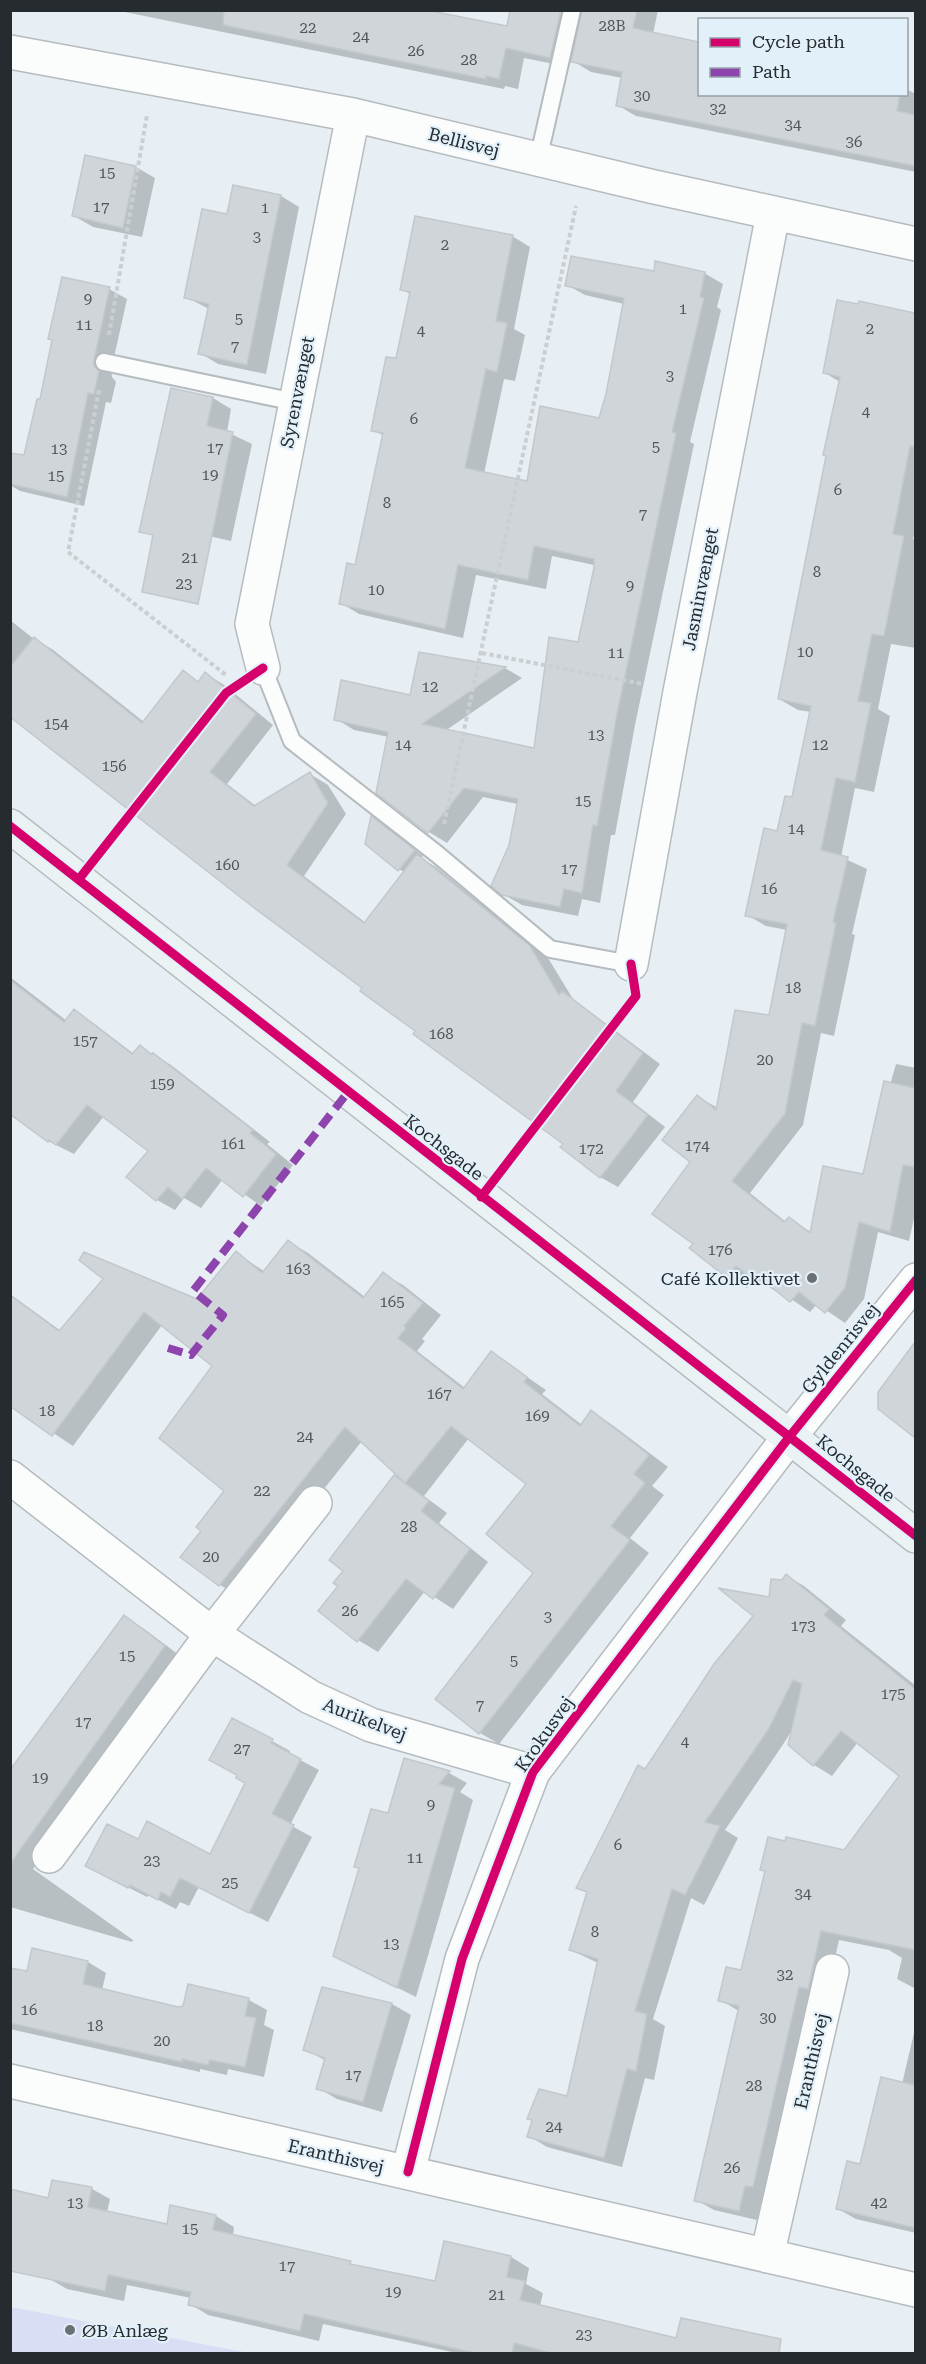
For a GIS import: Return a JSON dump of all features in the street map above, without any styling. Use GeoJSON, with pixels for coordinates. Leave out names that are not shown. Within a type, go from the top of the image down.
{"type":"FeatureCollection","features":[{"type":"Feature","properties":{"kind":"street","name":"Bellisvej"},"geometry":{"type":"LineString","coordinates":[[10,52],[353,115],[584,171],[915,244]]}},
{"type":"Feature","properties":{"kind":"street","name":"Syrenvænget"},"geometry":{"type":"LineString","coordinates":[[251,676],[252,624],[353,115]]}},
{"type":"Feature","properties":{"kind":"street","name":"Jasminvænget"},"geometry":{"type":"LineString","coordinates":[[631,964],[680,692],[773,214]]}},
{"type":"Feature","properties":{"kind":"street","name":"Kochsgade"},"geometry":{"type":"LineString","coordinates":[[10,826],[915,1536]]}},
{"type":"Feature","properties":{"kind":"street","name":"Gyldenrisvej"},"geometry":{"type":"LineString","coordinates":[[790,1436],[915,1280]]}},
{"type":"Feature","properties":{"kind":"street","name":"Krokusvej"},"geometry":{"type":"LineString","coordinates":[[408,2172],[462,1959],[533,1772],[790,1436]]}},
{"type":"Feature","properties":{"kind":"street","name":"Aurikelvej"},"geometry":{"type":"LineString","coordinates":[[10,1476],[212,1634],[310,1697],[371,1725],[533,1772]]}},
{"type":"Feature","properties":{"kind":"street"},"geometry":{"type":"LineString","coordinates":[[49,1856],[212,1634],[315,1503]]}},
{"type":"Feature","properties":{"kind":"street","name":"Eranthisvej"},"geometry":{"type":"LineString","coordinates":[[767,2256],[832,1971]]}},
{"type":"Feature","properties":{"kind":"street","name":"Eranthisvej"},"geometry":{"type":"LineString","coordinates":[[10,2081],[915,2290]]}},
{"type":"Feature","properties":{"kind":"lane"},"geometry":{"type":"LineString","coordinates":[[538,160],[572,10]]}},
{"type":"Feature","properties":{"kind":"lane"},"geometry":{"type":"LineString","coordinates":[[104,362],[295,402]]}},
{"type":"Feature","properties":{"kind":"lane"},"geometry":{"type":"LineString","coordinates":[[251,676],[292,741],[437,854],[550,949],[631,964]]}},
{"type":"Feature","properties":{"kind":"path"},"geometry":{"type":"LineString","coordinates":[[154,78],[68,552],[251,676]]}},
{"type":"Feature","properties":{"kind":"path"},"geometry":{"type":"LineString","coordinates":[[437,854],[584,171]]}},
{"type":"Feature","properties":{"kind":"path"},"geometry":{"type":"LineString","coordinates":[[482,652],[680,692]]}},
{"type":"Feature","properties":{"kind":"shaded area","name":"ØB Anlæg"},"geometry":{"type":"Polygon","coordinates":[[[11,2307],[249,2353],[11,2353],[11,2307]]]}},
{"type":"Feature","properties":{"kind":"building"},"geometry":{"type":"Polygon","coordinates":[[[224,10],[426,10],[507,26],[510,10],[561,10],[550,58],[506,48],[499,79],[486,76],[486,79],[223,25],[224,10]]]}},
{"type":"Feature","properties":{"kind":"building"},"geometry":{"type":"Polygon","coordinates":[[[582,10],[637,10],[633,28],[698,42],[698,96],[900,96],[897,111],[915,115],[915,166],[616,106],[622,72],[571,62],[582,10]]]}},
{"type":"Feature","properties":{"kind":"building"},"geometry":{"type":"Polygon","coordinates":[[[85,155],[136,166],[123,228],[72,216],[85,155]]]}},
{"type":"Feature","properties":{"kind":"building"},"geometry":{"type":"Polygon","coordinates":[[[233,185],[281,195],[247,365],[198,354],[209,304],[184,298],[202,209],[227,214],[233,185]]]}},
{"type":"Feature","properties":{"kind":"building"},"geometry":{"type":"Polygon","coordinates":[[[415,216],[513,235],[496,321],[507,323],[497,372],[486,369],[465,468],[527,481],[540,406],[599,418],[606,394],[624,298],[565,286],[571,256],[654,271],[655,261],[705,272],[700,297],[704,298],[672,432],[676,433],[617,714],[597,826],[593,825],[582,893],[564,889],[560,907],[502,895],[491,886],[509,845],[518,799],[464,788],[428,833],[376,793],[388,732],[334,720],[341,680],[410,695],[419,652],[506,667],[422,724],[534,748],[549,637],[578,642],[594,568],[594,559],[534,546],[528,580],[458,565],[445,629],[339,604],[347,563],[355,565],[383,433],[371,431],[386,357],[396,358],[410,292],[400,290],[415,216]]]}},
{"type":"Feature","properties":{"kind":"building"},"geometry":{"type":"Polygon","coordinates":[[[62,277],[110,287],[94,360],[94,366],[99,371],[94,394],[88,393],[67,497],[10,484],[10,453],[24,455],[37,399],[40,399],[52,340],[48,339],[62,277]]]}},
{"type":"Feature","properties":{"kind":"building"},"geometry":{"type":"Polygon","coordinates":[[[837,300],[858,304],[859,301],[915,313],[915,447],[910,446],[893,534],[904,536],[884,636],[872,634],[858,701],[871,703],[855,782],[836,778],[821,850],[848,857],[833,922],[836,923],[815,1026],[802,1023],[785,1114],[732,1181],[784,1222],[789,1217],[810,1233],[823,1166],[863,1174],[884,1081],[915,1088],[915,1167],[903,1165],[890,1232],[859,1222],[845,1288],[825,1313],[799,1292],[790,1302],[760,1278],[757,1282],[736,1266],[727,1278],[689,1248],[693,1244],[652,1214],[690,1162],[662,1140],[697,1095],[716,1110],[735,1010],[769,1015],[787,924],[745,916],[764,828],[777,831],[785,796],[792,797],[811,706],[778,699],[826,456],[823,455],[840,377],[823,373],[837,300]]]}},
{"type":"Feature","properties":{"kind":"building"},"geometry":{"type":"Polygon","coordinates":[[[171,388],[213,397],[207,426],[233,432],[198,604],[142,592],[153,535],[139,532],[171,388]]]}},
{"type":"Feature","properties":{"kind":"building"},"geometry":{"type":"Polygon","coordinates":[[[34,637],[142,723],[183,670],[198,682],[205,672],[256,714],[210,772],[254,806],[310,772],[328,803],[287,865],[364,923],[417,854],[530,946],[559,995],[562,991],[643,1053],[616,1091],[648,1115],[600,1178],[560,1147],[563,1144],[413,1034],[415,1031],[360,991],[362,988],[253,907],[10,717],[10,667],[34,637]]]}},
{"type":"Feature","properties":{"kind":"building"},"geometry":{"type":"Polygon","coordinates":[[[371,816],[415,850],[398,871],[365,844],[371,816]]]}},
{"type":"Feature","properties":{"kind":"building"},"geometry":{"type":"Polygon","coordinates":[[[10,980],[64,1022],[74,1009],[132,1054],[140,1045],[151,1054],[153,1053],[253,1130],[250,1133],[276,1154],[243,1197],[206,1168],[182,1199],[168,1187],[156,1201],[126,1177],[148,1151],[87,1105],[56,1145],[49,1140],[48,1142],[10,1114],[10,980]]]}},
{"type":"Feature","properties":{"kind":"building"},"geometry":{"type":"Polygon","coordinates":[[[288,1240],[363,1298],[383,1272],[423,1303],[404,1326],[406,1328],[398,1338],[463,1389],[491,1351],[527,1377],[524,1382],[580,1426],[591,1410],[649,1455],[634,1474],[645,1483],[611,1526],[630,1540],[479,1734],[435,1699],[533,1573],[486,1534],[526,1484],[451,1426],[405,1483],[345,1427],[219,1586],[180,1557],[201,1531],[196,1527],[224,1491],[159,1438],[212,1366],[144,1312],[52,1436],[10,1406],[10,1295],[59,1331],[103,1279],[79,1260],[84,1252],[197,1299],[236,1251],[262,1273],[288,1240]]]}},
{"type":"Feature","properties":{"kind":"building"},"geometry":{"type":"Polygon","coordinates":[[[915,1342],[915,1438],[878,1409],[878,1392],[915,1342]]]}},
{"type":"Feature","properties":{"kind":"building"},"geometry":{"type":"Polygon","coordinates":[[[394,1475],[429,1501],[421,1511],[470,1549],[433,1599],[406,1579],[357,1642],[318,1611],[338,1586],[333,1583],[343,1571],[329,1560],[394,1475]]]}},
{"type":"Feature","properties":{"kind":"building"},"geometry":{"type":"Polygon","coordinates":[[[786,1574],[829,1609],[824,1615],[915,1689],[915,1950],[821,1931],[808,1989],[799,1987],[753,2187],[745,2186],[739,2211],[694,2201],[739,2006],[718,2001],[726,1967],[741,1970],[765,1871],[760,1870],[768,1837],[785,1841],[786,1837],[844,1850],[899,1776],[841,1731],[813,1766],[788,1745],[802,1684],[793,1680],[768,1730],[705,1822],[720,1826],[685,1895],[672,1889],[635,2011],[647,2014],[636,2071],[627,2069],[604,2158],[527,2137],[532,2120],[527,2119],[539,2089],[567,2096],[598,1959],[569,1950],[587,1892],[576,1888],[638,1765],[645,1769],[714,1664],[753,1616],[718,1588],[769,1597],[771,1579],[782,1580],[786,1574]]]}},
{"type":"Feature","properties":{"kind":"building"},"geometry":{"type":"Polygon","coordinates":[[[124,1615],[165,1646],[10,1864],[10,1770],[124,1615]]]}},
{"type":"Feature","properties":{"kind":"building"},"geometry":{"type":"Polygon","coordinates":[[[232,1718],[273,1739],[271,1743],[301,1759],[272,1814],[294,1825],[249,1913],[180,1878],[170,1897],[161,1892],[158,1900],[85,1866],[107,1824],[138,1839],[147,1821],[210,1854],[245,1783],[236,1778],[237,1775],[209,1760],[232,1718]]]}},
{"type":"Feature","properties":{"kind":"building"},"geometry":{"type":"Polygon","coordinates":[[[404,1758],[450,1771],[439,1784],[455,1788],[397,1988],[333,1956],[359,1868],[354,1867],[371,1809],[388,1813],[404,1758]]]}},
{"type":"Feature","properties":{"kind":"building"},"geometry":{"type":"Polygon","coordinates":[[[32,1948],[88,1961],[83,1984],[178,2007],[183,2006],[188,1984],[249,1998],[245,2016],[256,2018],[245,2067],[210,2060],[208,2065],[182,2059],[182,2062],[10,2023],[10,1968],[27,1971],[32,1948]]]}},
{"type":"Feature","properties":{"kind":"building"},"geometry":{"type":"Polygon","coordinates":[[[322,1987],[392,2003],[363,2102],[316,2089],[325,2058],[303,2050],[322,1987]]]}},
{"type":"Feature","properties":{"kind":"building"},"geometry":{"type":"Polygon","coordinates":[[[881,2077],[915,2085],[915,2228],[836,2209],[847,2161],[860,2164],[881,2077]]]}},
{"type":"Feature","properties":{"kind":"building"},"geometry":{"type":"Polygon","coordinates":[[[52,2180],[92,2187],[88,2207],[167,2224],[170,2205],[216,2215],[213,2230],[351,2261],[350,2264],[435,2281],[444,2241],[511,2256],[507,2277],[525,2281],[520,2300],[676,2338],[681,2318],[781,2339],[779,2354],[555,2354],[514,2343],[512,2354],[479,2354],[304,2314],[300,2331],[188,2305],[191,2292],[108,2275],[105,2291],[10,2271],[10,2189],[48,2198],[52,2180]]]}},
{"type":"Feature","properties":{"kind":"marked path"},"geometry":{"type":"LineString","coordinates":[[168,1348],[191,1355],[223,1315],[193,1291],[348,1092]]}},
{"type":"Feature","properties":{"kind":"cycle path"},"geometry":{"type":"LineString","coordinates":[[79,879],[226,693],[263,668]]}},
{"type":"Feature","properties":{"kind":"cycle path"},"geometry":{"type":"LineString","coordinates":[[10,826],[916,1536]]}},
{"type":"Feature","properties":{"kind":"cycle path"},"geometry":{"type":"LineString","coordinates":[[481,1197],[636,996],[631,964]]}},
{"type":"Feature","properties":{"kind":"cycle path"},"geometry":{"type":"LineString","coordinates":[[408,2172],[462,1959],[533,1772],[790,1436],[916,1280]]}},
{"type":"Feature","properties":{"kind":"place","name":"Café Kollektivet"},"geometry":{"type":"Point","coordinates":[812,1278]}},
{"type":"Feature","properties":{"kind":"place","name":"ØB Anlæg"},"geometry":{"type":"Point","coordinates":[70,2330]}}]}
